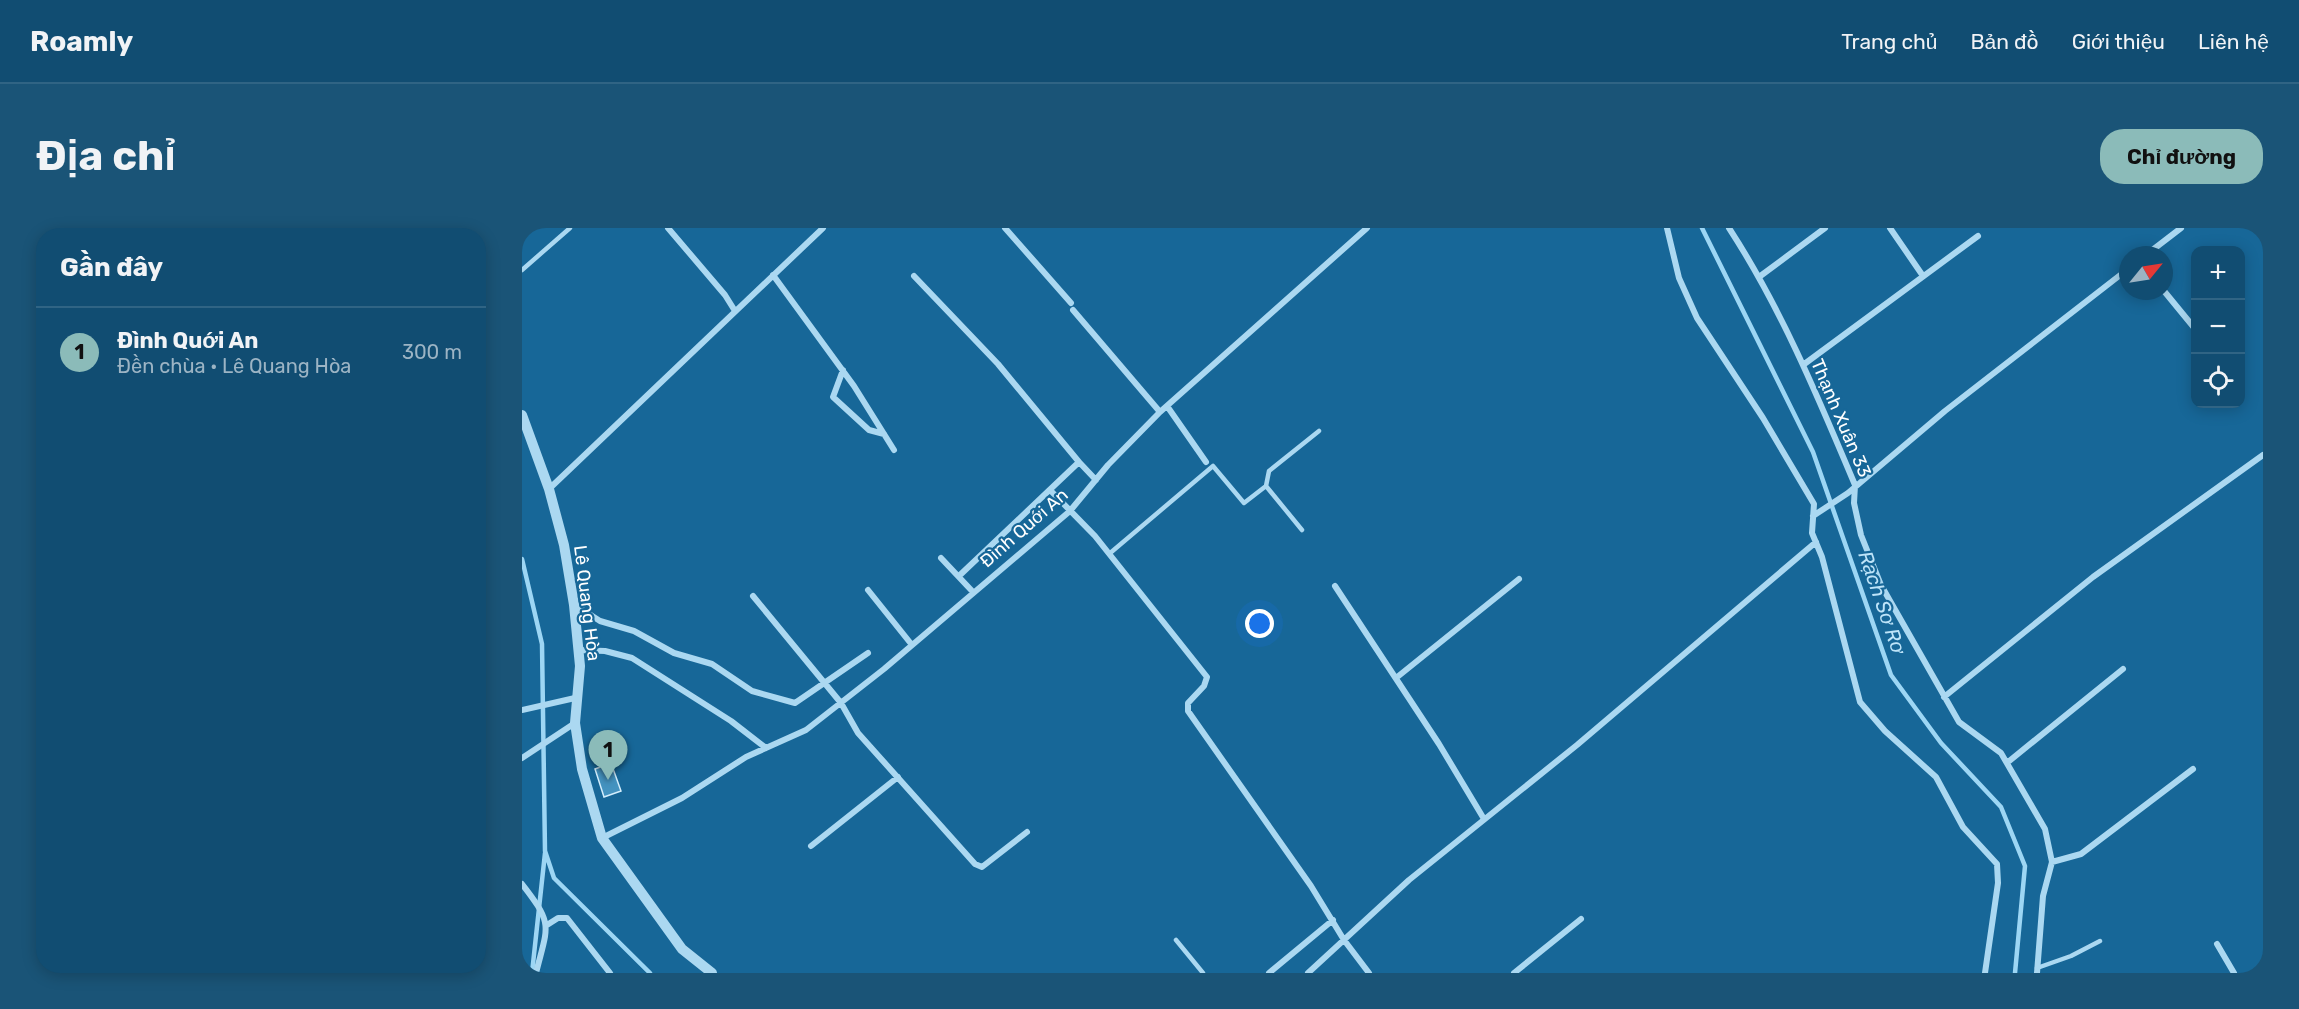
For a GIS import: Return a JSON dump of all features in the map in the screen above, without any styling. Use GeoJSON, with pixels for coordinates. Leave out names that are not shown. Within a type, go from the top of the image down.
{"type":"FeatureCollection","features":[{"type":"Feature","properties":{"kind":"street"},"geometry":{"type":"LineString","coordinates":[[668,228],[735,311]]}},
{"type":"Feature","properties":{"kind":"street"},"geometry":{"type":"LineString","coordinates":[[549,489],[823,228]]}},
{"type":"Feature","properties":{"kind":"street"},"geometry":{"type":"LineString","coordinates":[[1005,228],[1160,412]]}},
{"type":"Feature","properties":{"kind":"street","name":"Đình Quới An"},"geometry":{"type":"LineString","coordinates":[[602,838],[682,798],[746,757],[806,730],[841,703],[1070,510],[1160,412],[1367,228]]}},
{"type":"Feature","properties":{"kind":"street"},"geometry":{"type":"LineString","coordinates":[[1667,228],[1679,278],[1698,318],[1763,418],[1814,504],[1812,532],[1828,579],[1860,702],[1885,731],[1936,777],[1963,827],[1997,864],[1998,883],[1985,973]]}},
{"type":"Feature","properties":{"kind":"street"},"geometry":{"type":"LineString","coordinates":[[1758,277],[1824,228]]}},
{"type":"Feature","properties":{"kind":"street"},"geometry":{"type":"LineString","coordinates":[[1890,228],[1923,276]]}},
{"type":"Feature","properties":{"kind":"street"},"geometry":{"type":"LineString","coordinates":[[2158,246],[2181,228]]}},
{"type":"Feature","properties":{"kind":"street","name":"Thạnh Xuân 33"},"geometry":{"type":"LineString","coordinates":[[1731,229],[1803,365],[1855,485],[1854,503],[1861,535],[1881,585],[1959,722],[2001,753],[2045,829],[2052,862],[2043,896],[2037,970]]}},
{"type":"Feature","properties":{"kind":"street"},"geometry":{"type":"LineString","coordinates":[[1803,365],[1978,236]]}},
{"type":"Feature","properties":{"kind":"street"},"geometry":{"type":"LineString","coordinates":[[772,275],[843,370],[894,450]]}},
{"type":"Feature","properties":{"kind":"street"},"geometry":{"type":"LineString","coordinates":[[914,276],[998,364],[1096,480]]}},
{"type":"Feature","properties":{"kind":"street"},"geometry":{"type":"LineString","coordinates":[[1813,516],[1848,493],[1945,411],[2119,276]]}},
{"type":"Feature","properties":{"kind":"street"},"geometry":{"type":"LineString","coordinates":[[2171,300],[2191,324]]}},
{"type":"Feature","properties":{"kind":"street"},"geometry":{"type":"LineString","coordinates":[[843,370],[833,398],[869,430],[884,434]]}},
{"type":"Feature","properties":{"kind":"street"},"geometry":{"type":"LineString","coordinates":[[1167,406],[1206,462]]}},
{"type":"Feature","properties":{"kind":"street","name":"Lê Quang Hòa"},"geometry":{"type":"LineString","coordinates":[[522,415],[549,489],[564,545],[574,605],[580,666],[570,699],[582,769],[602,838],[682,949],[712,973]]}},
{"type":"Feature","properties":{"kind":"street"},"geometry":{"type":"LineString","coordinates":[[1944,697],[2093,577],[2263,455]]}},
{"type":"Feature","properties":{"kind":"street"},"geometry":{"type":"LineString","coordinates":[[960,575],[1079,462]]}},
{"type":"Feature","properties":{"kind":"street"},"geometry":{"type":"LineString","coordinates":[[1050,490],[1110,554],[1207,677],[1204,686],[1188,703],[1188,711],[1333,920],[1344,940],[1369,973]]}},
{"type":"Feature","properties":{"kind":"street"},"geometry":{"type":"LineString","coordinates":[[1308,973],[1409,880],[1577,745],[1816,542]]}},
{"type":"Feature","properties":{"kind":"street"},"geometry":{"type":"LineString","coordinates":[[941,558],[960,575],[973,592]]}},
{"type":"Feature","properties":{"kind":"street"},"geometry":{"type":"LineString","coordinates":[[1396,678],[1519,579]]}},
{"type":"Feature","properties":{"kind":"street"},"geometry":{"type":"LineString","coordinates":[[1335,586],[1485,819]]}},
{"type":"Feature","properties":{"kind":"street"},"geometry":{"type":"LineString","coordinates":[[868,591],[912,645]]}},
{"type":"Feature","properties":{"kind":"street"},"geometry":{"type":"LineString","coordinates":[[753,596],[841,703],[858,733],[978,866],[982,867],[1027,832]]}},
{"type":"Feature","properties":{"kind":"street"},"geometry":{"type":"LineString","coordinates":[[574,605],[600,621],[634,631],[674,653],[712,664],[752,691],[795,703],[867,653]]}},
{"type":"Feature","properties":{"kind":"street"},"geometry":{"type":"LineString","coordinates":[[578,650],[605,651],[632,658],[731,721],[766,748]]}},
{"type":"Feature","properties":{"kind":"street"},"geometry":{"type":"LineString","coordinates":[[2008,762],[2123,669]]}},
{"type":"Feature","properties":{"kind":"street"},"geometry":{"type":"LineString","coordinates":[[523,709],[570,699]]}},
{"type":"Feature","properties":{"kind":"street"},"geometry":{"type":"LineString","coordinates":[[522,758],[575,723]]}},
{"type":"Feature","properties":{"kind":"street"},"geometry":{"type":"LineString","coordinates":[[2052,862],[2080,854],[2193,769]]}},
{"type":"Feature","properties":{"kind":"street"},"geometry":{"type":"LineString","coordinates":[[811,846],[898,777]]}},
{"type":"Feature","properties":{"kind":"street"},"geometry":{"type":"LineString","coordinates":[[522,884],[540,908],[548,925],[536,973]]}},
{"type":"Feature","properties":{"kind":"street"},"geometry":{"type":"LineString","coordinates":[[548,925],[558,918],[567,918],[610,973]]}},
{"type":"Feature","properties":{"kind":"street"},"geometry":{"type":"LineString","coordinates":[[1514,973],[1581,919]]}},
{"type":"Feature","properties":{"kind":"street"},"geometry":{"type":"LineString","coordinates":[[1269,973],[1333,920]]}},
{"type":"Feature","properties":{"kind":"street"},"geometry":{"type":"LineString","coordinates":[[2217,944],[2234,973]]}},
{"type":"Feature","properties":{"kind":"lane"},"geometry":{"type":"LineString","coordinates":[[522,270],[570,228]]}},
{"type":"Feature","properties":{"kind":"lane"},"geometry":{"type":"LineString","coordinates":[[1110,554],[1213,466],[1244,503],[1266,486],[1269,471],[1319,431]]}},
{"type":"Feature","properties":{"kind":"lane"},"geometry":{"type":"LineString","coordinates":[[1266,486],[1302,530]]}},
{"type":"Feature","properties":{"kind":"lane"},"geometry":{"type":"LineString","coordinates":[[1176,940],[1203,973]]}},
{"type":"Feature","properties":{"kind":"lane"},"geometry":{"type":"LineString","coordinates":[[2037,970],[2100,941]]}},
{"type":"Feature","properties":{"kind":"building"},"geometry":{"type":"Polygon","coordinates":[[[611,763],[621,791],[604,797],[595,769],[611,763]]]}},
{"type":"Feature","properties":{"kind":"waterway","name":"Rạch Sơ Rơ"},"geometry":{"type":"LineString","coordinates":[[1702,228],[1813,452],[1891,675],[1941,743],[2001,807],[2025,866],[2015,973]]}},
{"type":"Feature","properties":{"kind":"waterway"},"geometry":{"type":"LineString","coordinates":[[522,559],[542,644],[545,851],[554,878],[650,973]]}},
{"type":"Feature","properties":{"kind":"waterway"},"geometry":{"type":"LineString","coordinates":[[532,973],[545,853]]}},
{"type":"Feature","properties":{"kind":"place","name":"Đình Quới An"},"geometry":{"type":"Point","coordinates":[608,780]}}]}
